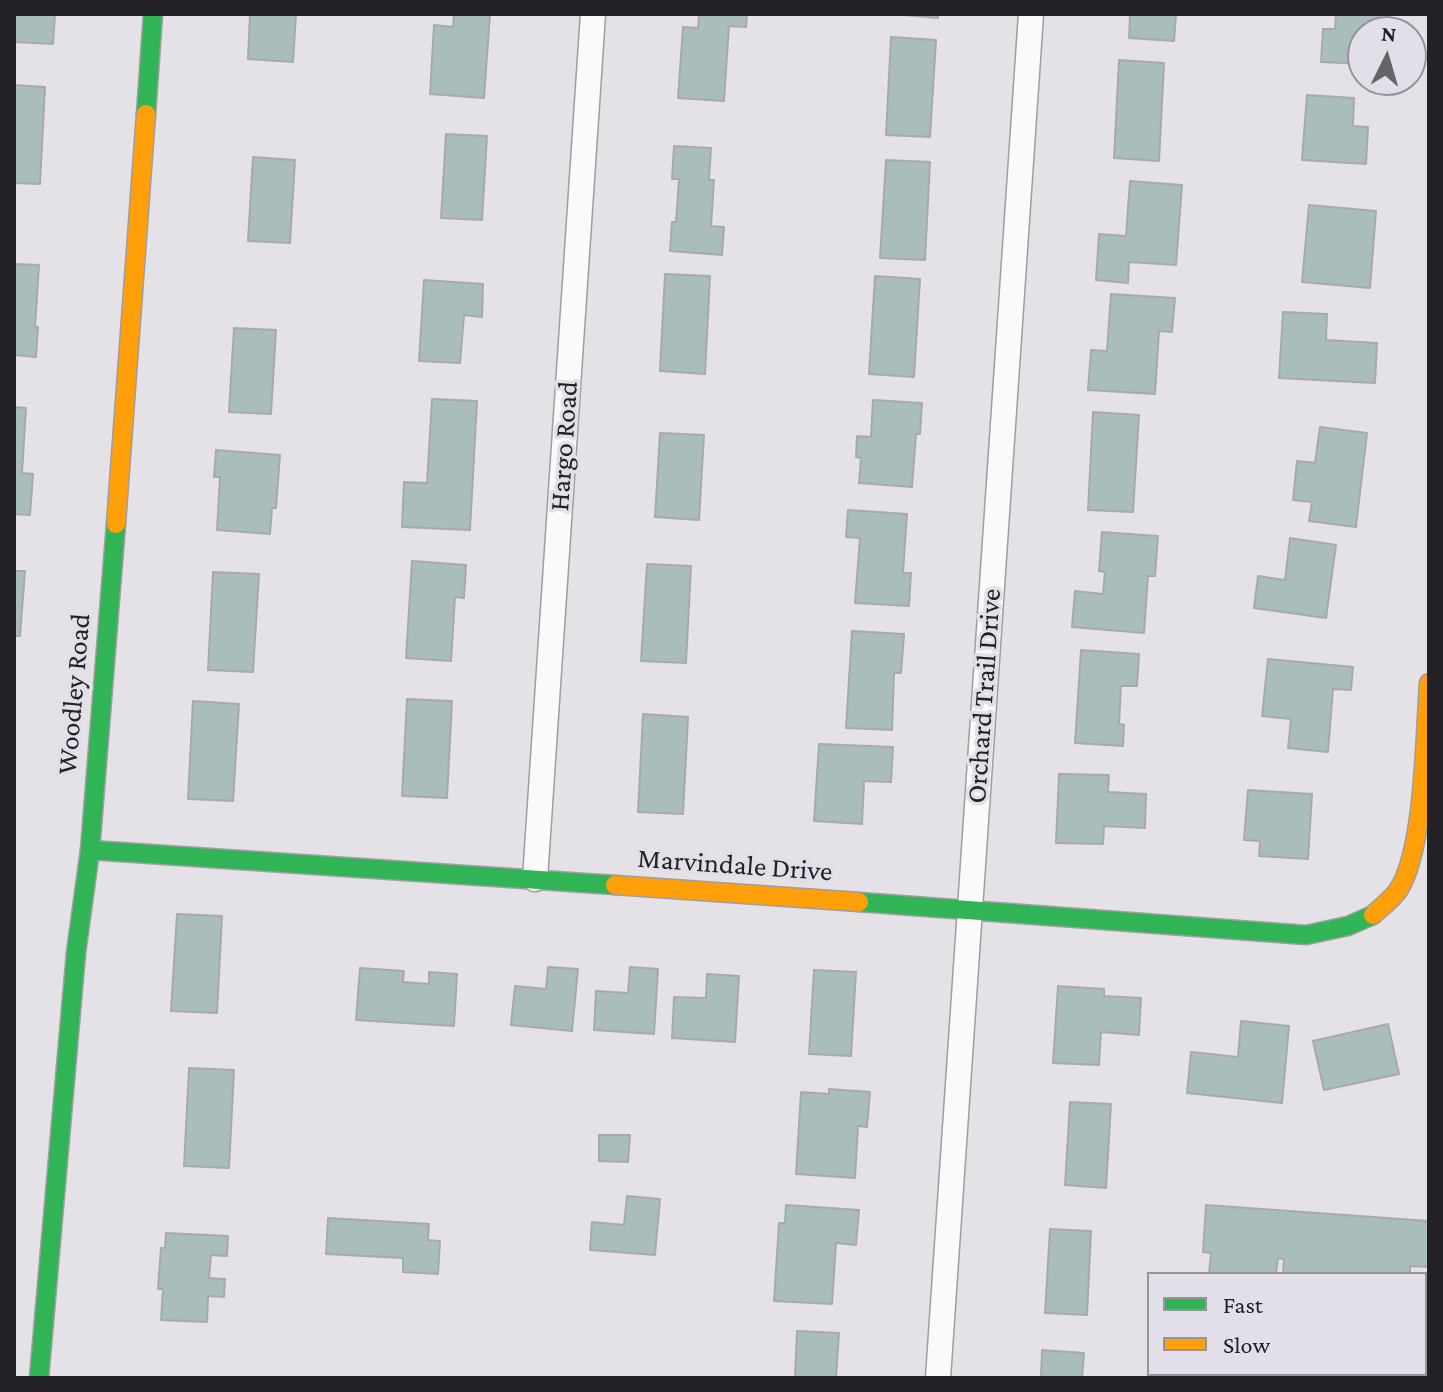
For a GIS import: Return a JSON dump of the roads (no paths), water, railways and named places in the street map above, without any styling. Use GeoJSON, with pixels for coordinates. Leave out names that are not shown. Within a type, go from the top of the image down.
{"type":"FeatureCollection","features":[{"type":"Feature","properties":{"kind":"street","name":"Woodley Road"},"geometry":{"type":"LineString","coordinates":[[39,1378],[76,953],[90,850],[153,14]]}},
{"type":"Feature","properties":{"kind":"street","name":"Hargo Road"},"geometry":{"type":"LineString","coordinates":[[535,879],[593,14]]}},
{"type":"Feature","properties":{"kind":"street","name":"Orchard Trail Drive"},"geometry":{"type":"LineString","coordinates":[[938,1378],[1031,14]]}},
{"type":"Feature","properties":{"kind":"street","name":"Marvindale Drive"},"geometry":{"type":"LineString","coordinates":[[90,850],[970,909],[1306,935],[1348,926],[1372,916],[1398,891],[1411,863],[1417,828],[1429,683]]}}]}
